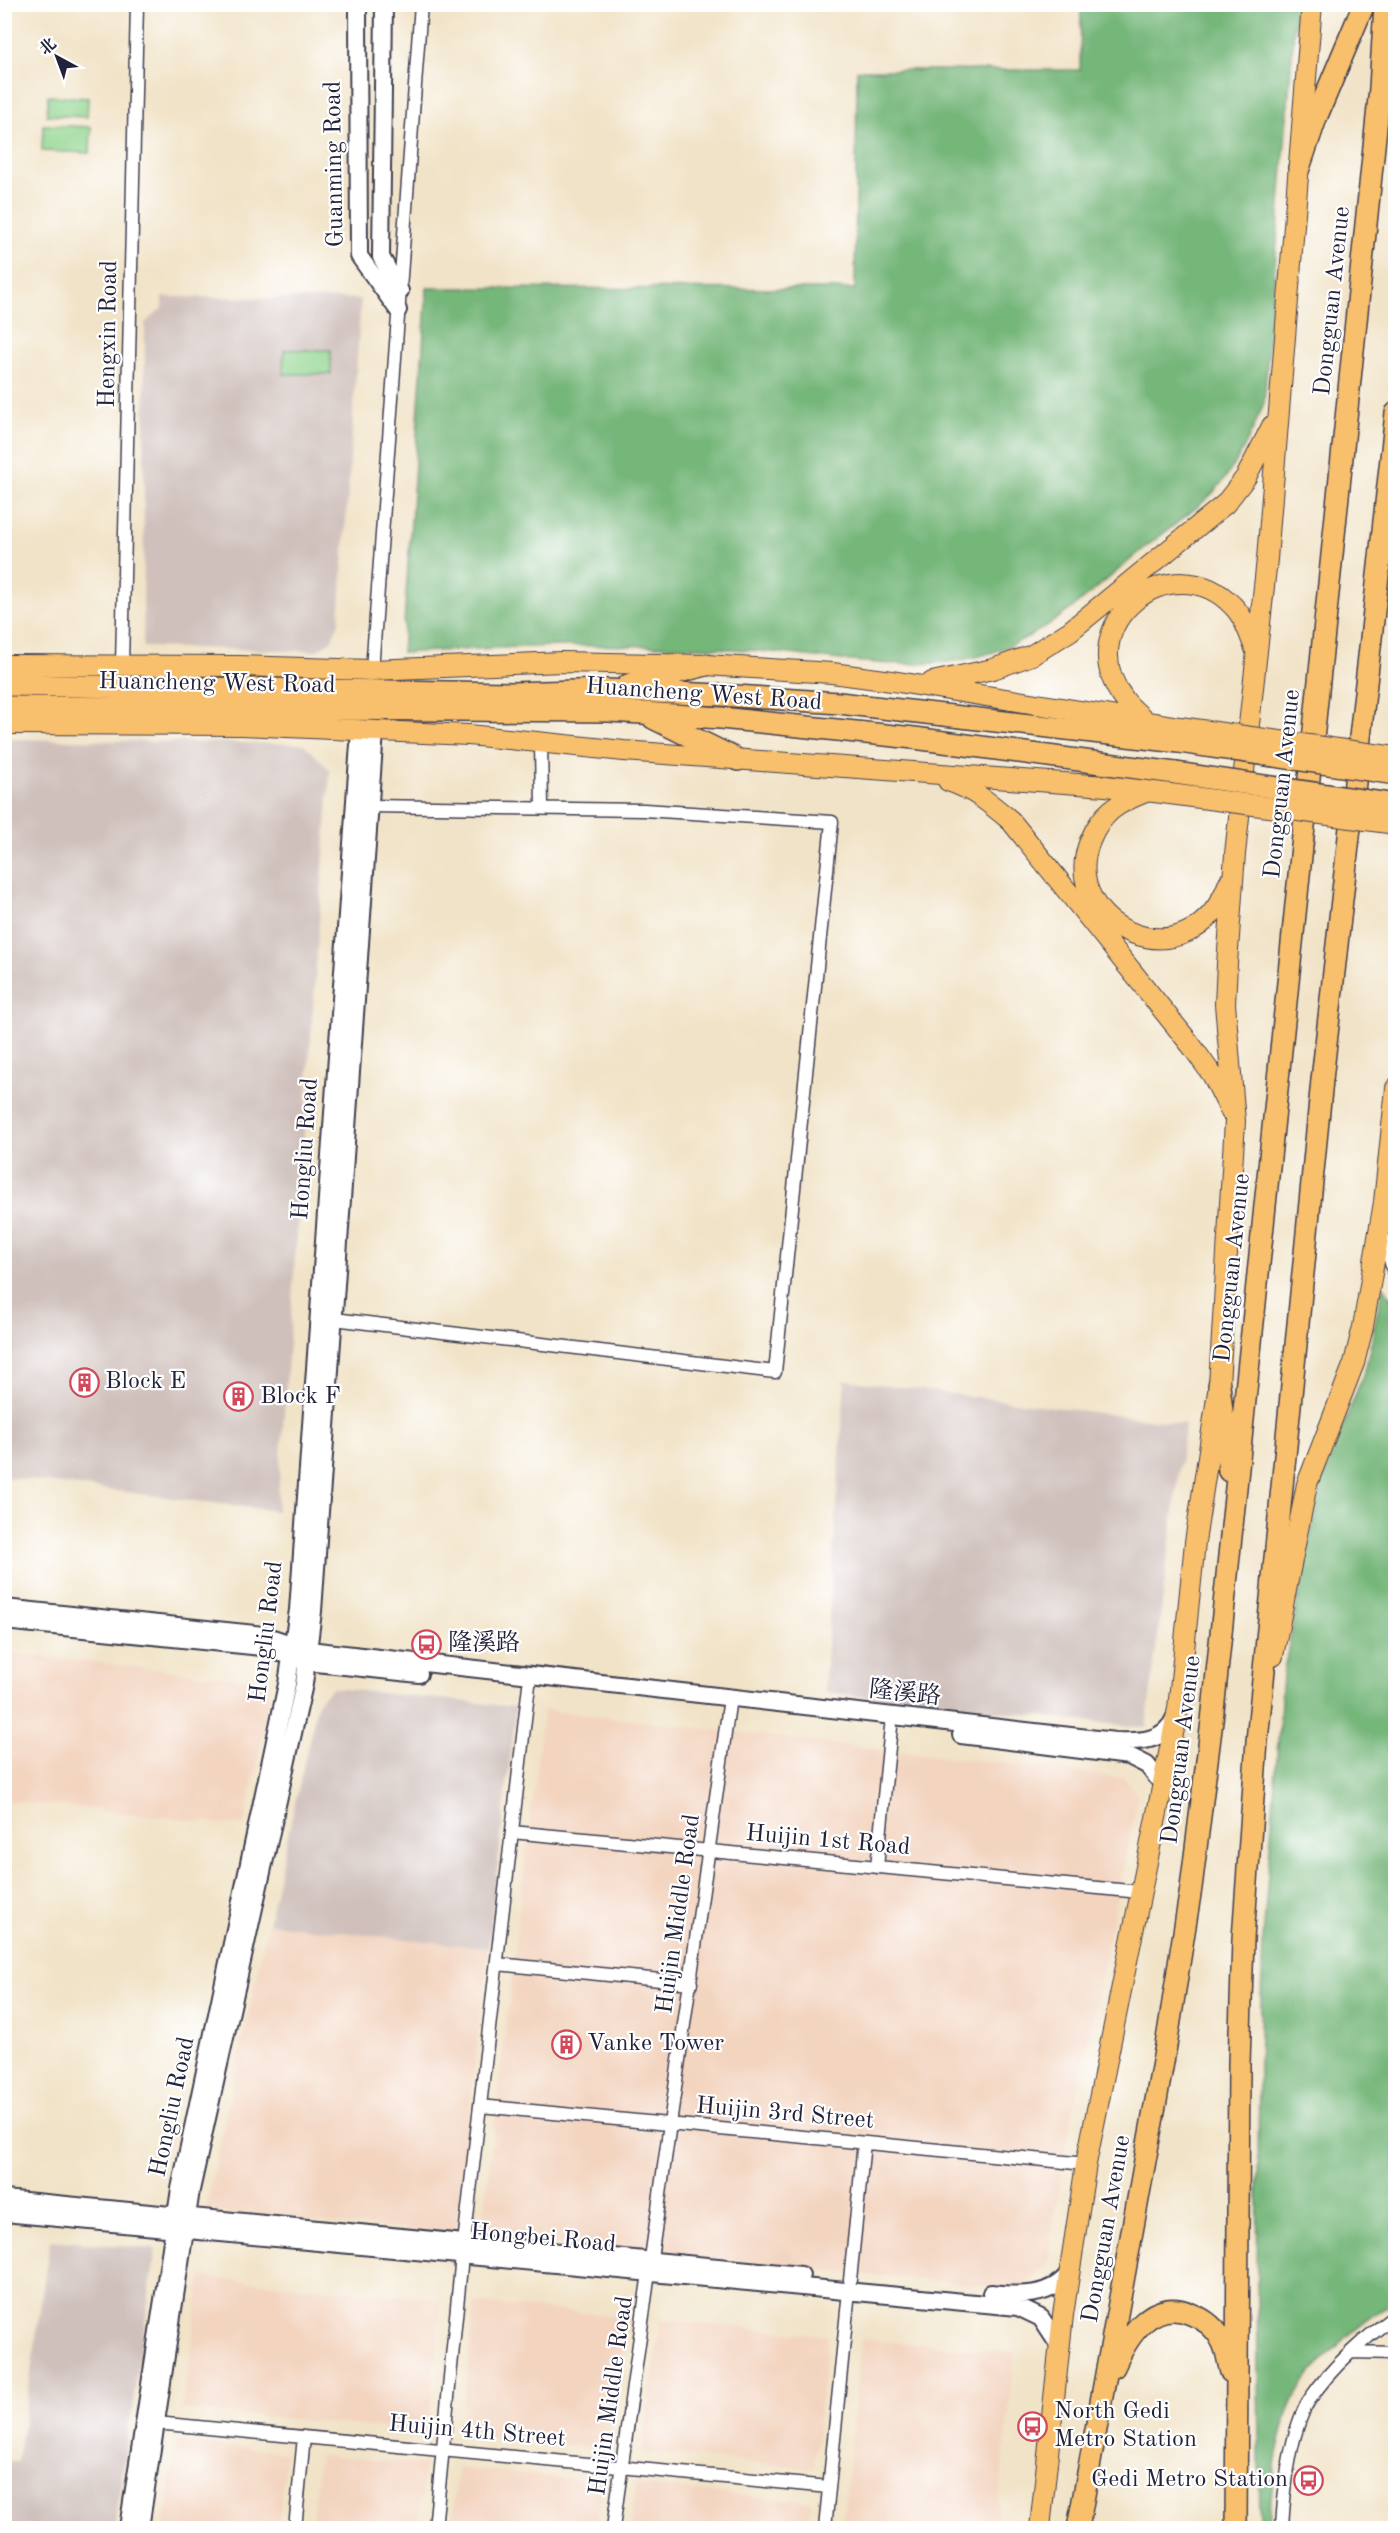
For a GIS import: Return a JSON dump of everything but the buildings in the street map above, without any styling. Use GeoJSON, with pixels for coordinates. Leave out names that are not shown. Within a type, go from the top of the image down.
{"type":"FeatureCollection","features":[{"type":"Feature","properties":{"kind":"highway"},"geometry":{"type":"LineString","coordinates":[[1299,168],[1316,118],[1364,4]]}},
{"type":"Feature","properties":{"kind":"highway","name":"Dongguan Avenue"},"geometry":{"type":"LineString","coordinates":[[1078,2529],[1167,2040],[1191,1888],[1233,1512],[1320,676],[1380,88],[1385,4]]}},
{"type":"Feature","properties":{"kind":"highway"},"geometry":{"type":"LineString","coordinates":[[1236,2529],[1241,1996],[1257,1741],[1322,1080],[1395,413]]}},
{"type":"Feature","properties":{"kind":"highway"},"geometry":{"type":"LineString","coordinates":[[606,690],[705,665]]}},
{"type":"Feature","properties":{"kind":"highway","name":"Huancheng West Road"},"geometry":{"type":"LineString","coordinates":[[4,685],[512,693],[606,690],[839,703],[1180,734],[1395,774]]}},
{"type":"Feature","properties":{"kind":"highway","name":"Huancheng West Road"},"geometry":{"type":"LineString","coordinates":[[4,707],[645,713],[721,718],[914,738],[1175,772],[1395,805]]}},
{"type":"Feature","properties":{"kind":"highway"},"geometry":{"type":"LineString","coordinates":[[645,713],[738,760]]}},
{"type":"Feature","properties":{"kind":"highway"},"geometry":{"type":"LineString","coordinates":[[1219,1386],[1233,1512]]}},
{"type":"Feature","properties":{"kind":"highway"},"geometry":{"type":"LineString","coordinates":[[1102,2394],[1118,2356],[1137,2325],[1161,2310],[1179,2309],[1205,2320],[1222,2340],[1239,2399]]}},
{"type":"Feature","properties":{"kind":"main road"},"geometry":{"type":"LineString","coordinates":[[1040,2529],[1060,2347],[1086,2164],[1178,1709],[1195,1542],[1219,1386],[1235,1121],[1225,1004],[1234,866],[1280,407],[1312,4]]}},
{"type":"Feature","properties":{"kind":"main road"},"geometry":{"type":"LineString","coordinates":[[919,685],[993,669],[1032,655],[1070,630],[1225,504],[1246,477],[1265,445],[1280,407]]}},
{"type":"Feature","properties":{"kind":"main road"},"geometry":{"type":"LineString","coordinates":[[1147,722],[1124,699],[1111,673],[1108,651],[1113,624],[1130,604],[1152,590],[1178,582],[1199,585],[1220,595],[1234,607],[1246,626],[1257,653]]}},
{"type":"Feature","properties":{"kind":"main road"},"geometry":{"type":"LineString","coordinates":[[4,665],[372,670],[562,662],[705,665],[832,673],[1147,722],[1180,734],[1395,757]]}},
{"type":"Feature","properties":{"kind":"main road"},"geometry":{"type":"LineString","coordinates":[[4,724],[242,725],[367,730],[541,742],[738,760],[1149,791],[1395,824]]}},
{"type":"Feature","properties":{"kind":"main road"},"geometry":{"type":"LineString","coordinates":[[928,774],[963,786],[1011,821],[1191,1045],[1213,1076],[1235,1121]]}},
{"type":"Feature","properties":{"kind":"main road"},"geometry":{"type":"LineString","coordinates":[[1149,791],[1120,802],[1096,826],[1086,851],[1085,876],[1095,904],[1112,922],[1135,936],[1162,940],[1186,934],[1205,922],[1222,902],[1234,866]]}},
{"type":"Feature","properties":{"kind":"main road"},"geometry":{"type":"LineString","coordinates":[[1257,1741],[1307,1484],[1354,1363],[1363,1327],[1381,1217],[1395,1092]]}},
{"type":"Feature","properties":{"kind":"street","name":"Hengxin Road"},"geometry":{"type":"LineString","coordinates":[[122,665],[137,4]]}},
{"type":"Feature","properties":{"kind":"street","name":"Guanming Road"},"geometry":{"type":"LineString","coordinates":[[358,4],[359,256],[398,310]]}},
{"type":"Feature","properties":{"kind":"street","name":"Guanming Road"},"geometry":{"type":"LineString","coordinates":[[384,4],[381,257],[400,291]]}},
{"type":"Feature","properties":{"kind":"street"},"geometry":{"type":"LineString","coordinates":[[372,670],[421,4]]}},
{"type":"Feature","properties":{"kind":"street","name":"Hongliu Road"},"geometry":{"type":"LineString","coordinates":[[128,2529],[180,2223],[300,1653],[334,1319],[369,806],[367,730]]}},
{"type":"Feature","properties":{"kind":"street","name":"Hongliu Road"},"geometry":{"type":"LineString","coordinates":[[300,1653],[298,1598],[367,730]]}},
{"type":"Feature","properties":{"kind":"street"},"geometry":{"type":"LineString","coordinates":[[541,742],[542,807]]}},
{"type":"Feature","properties":{"kind":"street"},"geometry":{"type":"LineString","coordinates":[[334,1319],[775,1372],[832,822],[542,807],[369,806]]}},
{"type":"Feature","properties":{"kind":"street"},"geometry":{"type":"LineString","coordinates":[[1381,1217],[1384,1247],[1395,1280]]}},
{"type":"Feature","properties":{"kind":"street","name":"隆溪路"},"geometry":{"type":"LineString","coordinates":[[4,1608],[264,1635],[300,1653],[729,1703],[891,1727],[1129,1756],[1147,1765],[1164,1786]]}},
{"type":"Feature","properties":{"kind":"street","name":"隆溪路"},"geometry":{"type":"LineString","coordinates":[[4,1621],[262,1647],[529,1685],[1139,1742],[1164,1733],[1172,1725],[1178,1709]]}},
{"type":"Feature","properties":{"kind":"street"},"geometry":{"type":"LineString","coordinates":[[435,2529],[463,2249],[529,1685]]}},
{"type":"Feature","properties":{"kind":"street","name":"Huijin Middle Road"},"geometry":{"type":"LineString","coordinates":[[613,2529],[652,2267],[729,1703]]}},
{"type":"Feature","properties":{"kind":"street"},"geometry":{"type":"LineString","coordinates":[[877,1867],[891,1727]]}},
{"type":"Feature","properties":{"kind":"street","name":"Huijin 1st Road"},"geometry":{"type":"LineString","coordinates":[[512,1832],[1140,1892]]}},
{"type":"Feature","properties":{"kind":"street"},"geometry":{"type":"LineString","coordinates":[[496,1964],[691,1983]]}},
{"type":"Feature","properties":{"kind":"street","name":"Huijin 3rd Street"},"geometry":{"type":"LineString","coordinates":[[480,2106],[1086,2164]]}},
{"type":"Feature","properties":{"kind":"street"},"geometry":{"type":"LineString","coordinates":[[825,2529],[864,2143]]}},
{"type":"Feature","properties":{"kind":"street","name":"Hongbei Road"},"geometry":{"type":"LineString","coordinates":[[4,2199],[180,2223]]}},
{"type":"Feature","properties":{"kind":"street","name":"Hongbei Road"},"geometry":{"type":"LineString","coordinates":[[4,2213],[180,2223],[850,2285],[1018,2296],[1048,2289],[1070,2272]]}},
{"type":"Feature","properties":{"kind":"street","name":"Hongliu Road"},"geometry":{"type":"LineString","coordinates":[[140,2529],[156,2423],[180,2223]]}},
{"type":"Feature","properties":{"kind":"street","name":"Hongbei Road"},"geometry":{"type":"LineString","coordinates":[[850,2285],[1018,2307],[1041,2318],[1060,2347]]}},
{"type":"Feature","properties":{"kind":"street"},"geometry":{"type":"LineString","coordinates":[[1282,2529],[1292,2454],[1309,2400],[1351,2352],[1395,2315]]}},
{"type":"Feature","properties":{"kind":"street"},"geometry":{"type":"LineString","coordinates":[[1351,2352],[1395,2354]]}},
{"type":"Feature","properties":{"kind":"street","name":"Huijin 4th Street"},"geometry":{"type":"LineString","coordinates":[[156,2423],[829,2487]]}},
{"type":"Feature","properties":{"kind":"street"},"geometry":{"type":"LineString","coordinates":[[295,2529],[304,2437]]}},
{"type":"Feature","properties":{"kind":"shaded area"},"geometry":{"type":"Polygon","coordinates":[[[162,297],[361,299],[339,622],[332,640],[316,651],[143,647],[145,323],[162,308],[162,297]]]}},
{"type":"Feature","properties":{"kind":"shaded area"},"geometry":{"type":"Polygon","coordinates":[[[5,739],[304,744],[330,770],[277,1511],[5,1477],[5,739]]]}},
{"type":"Feature","properties":{"kind":"shaded area"},"geometry":{"type":"Polygon","coordinates":[[[845,1380],[1185,1424],[1146,1728],[824,1692],[845,1380]]]}},
{"type":"Feature","properties":{"kind":"shaded area"},"geometry":{"type":"Polygon","coordinates":[[[5,1653],[259,1680],[271,1698],[244,1826],[5,1800],[5,1653]]]}},
{"type":"Feature","properties":{"kind":"shaded area"},"geometry":{"type":"Polygon","coordinates":[[[332,1688],[516,1707],[488,1948],[268,1924],[318,1701],[332,1688]]]}},
{"type":"Feature","properties":{"kind":"shaded area"},"geometry":{"type":"Polygon","coordinates":[[[543,1710],[1124,1778],[1138,1796],[1063,2160],[1047,2266],[1019,2289],[481,2238],[543,1710]]]}},
{"type":"Feature","properties":{"kind":"shaded area"},"geometry":{"type":"Polygon","coordinates":[[[268,1924],[488,1948],[455,2235],[205,2211],[268,1924]]]}},
{"type":"Feature","properties":{"kind":"shaded area"},"geometry":{"type":"Polygon","coordinates":[[[50,2240],[156,2249],[114,2528],[5,2528],[5,2461],[18,2462],[50,2240]]]}},
{"type":"Feature","properties":{"kind":"shaded area"},"geometry":{"type":"Polygon","coordinates":[[[201,2277],[441,2300],[428,2432],[182,2409],[201,2277]]]}},
{"type":"Feature","properties":{"kind":"shaded area"},"geometry":{"type":"Polygon","coordinates":[[[474,2303],[628,2317],[608,2449],[461,2435],[474,2303]]]}},
{"type":"Feature","properties":{"kind":"shaded area"},"geometry":{"type":"Polygon","coordinates":[[[661,2320],[828,2336],[814,2469],[641,2452],[661,2320]]]}},
{"type":"Feature","properties":{"kind":"shaded area"},"geometry":{"type":"Polygon","coordinates":[[[861,2339],[1015,2353],[996,2528],[842,2528],[861,2339]]]}},
{"type":"Feature","properties":{"kind":"shaded area"},"geometry":{"type":"Polygon","coordinates":[[[177,2442],[286,2452],[278,2528],[164,2528],[177,2442]]]}},
{"type":"Feature","properties":{"kind":"shaded area"},"geometry":{"type":"Polygon","coordinates":[[[319,2455],[425,2465],[418,2528],[311,2528],[319,2455]]]}},
{"type":"Feature","properties":{"kind":"shaded area"},"geometry":{"type":"Polygon","coordinates":[[[458,2468],[603,2482],[597,2528],[451,2528],[458,2468]]]}},
{"type":"Feature","properties":{"kind":"shaded area"},"geometry":{"type":"Polygon","coordinates":[[[636,2485],[811,2502],[808,2528],[630,2528],[636,2485]]]}},
{"type":"Feature","properties":{"kind":"green space"},"geometry":{"type":"Polygon","coordinates":[[[1081,5],[1296,5],[1264,403],[1243,450],[1230,472],[1214,492],[1067,612],[1025,638],[980,656],[923,664],[894,664],[776,652],[661,646],[488,648],[402,653],[427,288],[855,289],[857,70],[1080,70],[1081,5]]]}},
{"type":"Feature","properties":{"kind":"green space"},"geometry":{"type":"Polygon","coordinates":[[[48,96],[88,98],[87,117],[47,115],[48,96]]]}},
{"type":"Feature","properties":{"kind":"green space"},"geometry":{"type":"Polygon","coordinates":[[[43,125],[91,127],[90,153],[42,151],[43,125]]]}},
{"type":"Feature","properties":{"kind":"green space"},"geometry":{"type":"Polygon","coordinates":[[[284,350],[331,350],[331,374],[283,374],[284,350]]]}},
{"type":"Feature","properties":{"kind":"green space"},"geometry":{"type":"Polygon","coordinates":[[[1383,1285],[1396,1307],[1395,2299],[1328,2353],[1297,2394],[1279,2442],[1273,2477],[1269,2528],[1260,2528],[1257,2291],[1259,2064],[1263,1940],[1283,1675],[1320,1487],[1366,1367],[1383,1285]]]}},
{"type":"Feature","properties":{"kind":"place","name":"Block E"},"geometry":{"type":"Point","coordinates":[84,1382]}},
{"type":"Feature","properties":{"kind":"place","name":"Block F"},"geometry":{"type":"Point","coordinates":[239,1397]}},
{"type":"Feature","properties":{"kind":"place","name":"隆溪路"},"geometry":{"type":"Point","coordinates":[427,1644]}},
{"type":"Feature","properties":{"kind":"place","name":"Vanke Tower"},"geometry":{"type":"Point","coordinates":[566,2044]}},
{"type":"Feature","properties":{"kind":"place","name":"North Gedi Metro Station"},"geometry":{"type":"Point","coordinates":[1033,2426]}},
{"type":"Feature","properties":{"kind":"place","name":"Gedi Metro Station"},"geometry":{"type":"Point","coordinates":[1309,2480]}}]}
